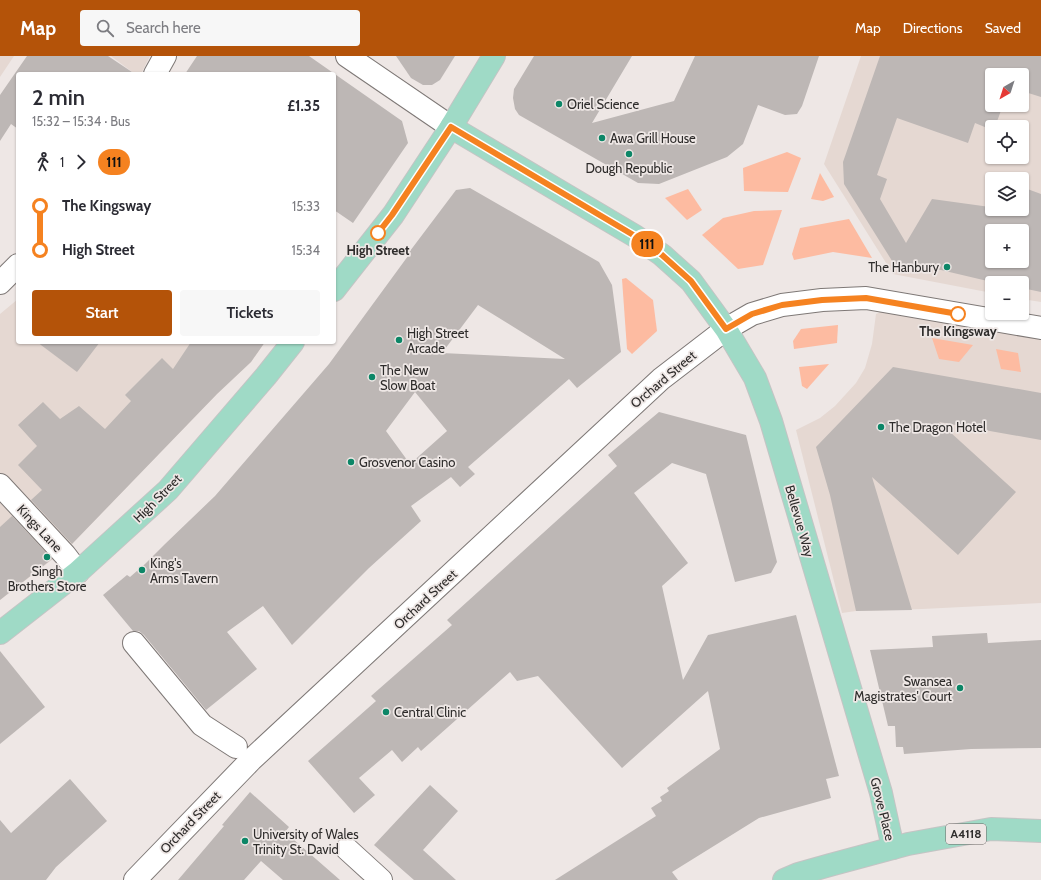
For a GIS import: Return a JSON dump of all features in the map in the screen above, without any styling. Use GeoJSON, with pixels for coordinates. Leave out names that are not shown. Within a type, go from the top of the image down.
{"type":"FeatureCollection","features":[{"type":"Feature","properties":{"kind":"main road"},"geometry":{"type":"LineString","coordinates":[[336,287],[392,215],[451,127],[494,56]]}},
{"type":"Feature","properties":{"kind":"main road","name":"Bellevue Way"},"geometry":{"type":"LineString","coordinates":[[451,127],[635,236],[662,255],[691,281],[726,329],[755,378],[771,421],[859,718]]}},
{"type":"Feature","properties":{"kind":"main road","name":"High Street"},"geometry":{"type":"LineString","coordinates":[[0,633],[78,572],[168,490],[266,376],[291,344]]}},
{"type":"Feature","properties":{"kind":"main road","name":"Grove Place"},"geometry":{"type":"LineString","coordinates":[[859,718],[881,793],[893,848],[991,829],[1041,832]]}},
{"type":"Feature","properties":{"kind":"main road","name":"A4118"},"geometry":{"type":"LineString","coordinates":[[784,880],[798,874],[893,848]]}},
{"type":"Feature","properties":{"kind":"street"},"geometry":{"type":"LineString","coordinates":[[156,72],[165,56]]}},
{"type":"Feature","properties":{"kind":"street"},"geometry":{"type":"LineString","coordinates":[[347,56],[451,127]]}},
{"type":"Feature","properties":{"kind":"street"},"geometry":{"type":"LineString","coordinates":[[0,283],[16,267]]}},
{"type":"Feature","properties":{"kind":"street"},"geometry":{"type":"LineString","coordinates":[[726,329],[752,314],[782,305],[822,300],[866,298],[1041,328]]}},
{"type":"Feature","properties":{"kind":"street","name":"Orchard Street"},"geometry":{"type":"LineString","coordinates":[[135,880],[250,760],[661,379],[726,329]]}},
{"type":"Feature","properties":{"kind":"street","name":"Kings Lane"},"geometry":{"type":"LineString","coordinates":[[0,485],[65,555],[78,572]]}},
{"type":"Feature","properties":{"kind":"street"},"geometry":{"type":"LineString","coordinates":[[134,643],[202,725],[236,747]]}},
{"type":"Feature","properties":{"kind":"street"},"geometry":{"type":"LineString","coordinates":[[347,849],[381,880]]}},
{"type":"Feature","properties":{"kind":"shaded area"},"geometry":{"type":"Polygon","coordinates":[[[0,56],[14,56],[0,77],[0,56]]]}},
{"type":"Feature","properties":{"kind":"shaded area"},"geometry":{"type":"Polygon","coordinates":[[[111,56],[150,56],[142,72],[132,72],[111,56]]]}},
{"type":"Feature","properties":{"kind":"shaded area"},"geometry":{"type":"Polygon","coordinates":[[[861,56],[1041,56],[1041,302],[1029,300],[1029,276],[985,276],[985,292],[893,274],[824,164],[861,56]]]}},
{"type":"Feature","properties":{"kind":"shaded area"},"geometry":{"type":"Polygon","coordinates":[[[787,152],[801,158],[788,192],[744,191],[743,168],[787,152]]]}},
{"type":"Feature","properties":{"kind":"shaded area"},"geometry":{"type":"Polygon","coordinates":[[[820,173],[834,197],[823,201],[811,199],[820,173]]]}},
{"type":"Feature","properties":{"kind":"shaded area"},"geometry":{"type":"Polygon","coordinates":[[[688,189],[702,210],[687,220],[665,198],[688,189]]]}},
{"type":"Feature","properties":{"kind":"shaded area"},"geometry":{"type":"Polygon","coordinates":[[[782,210],[763,265],[738,269],[702,235],[723,218],[754,211],[782,210]]]}},
{"type":"Feature","properties":{"kind":"shaded area"},"geometry":{"type":"Polygon","coordinates":[[[849,219],[872,258],[833,252],[794,260],[792,254],[800,228],[849,219]]]}},
{"type":"Feature","properties":{"kind":"shaded area"},"geometry":{"type":"Polygon","coordinates":[[[626,278],[653,300],[657,331],[632,354],[627,349],[622,279],[626,278]]]}},
{"type":"Feature","properties":{"kind":"shaded area"},"geometry":{"type":"Polygon","coordinates":[[[16,301],[16,344],[264,344],[251,362],[217,394],[71,545],[0,600],[0,314],[16,301]]]}},
{"type":"Feature","properties":{"kind":"shaded area"},"geometry":{"type":"Polygon","coordinates":[[[885,310],[1041,338],[1041,603],[856,611],[842,613],[796,430],[820,418],[835,406],[856,383],[865,368],[872,344],[876,314],[885,310]]]}},
{"type":"Feature","properties":{"kind":"shaded area"},"geometry":{"type":"Polygon","coordinates":[[[838,325],[837,343],[794,349],[793,341],[801,329],[838,325]]]}},
{"type":"Feature","properties":{"kind":"shaded area"},"geometry":{"type":"Polygon","coordinates":[[[932,338],[973,345],[959,362],[939,359],[932,338]]]}},
{"type":"Feature","properties":{"kind":"shaded area"},"geometry":{"type":"Polygon","coordinates":[[[996,349],[1018,353],[1021,372],[1001,369],[996,349]]]}},
{"type":"Feature","properties":{"kind":"shaded area"},"geometry":{"type":"Polygon","coordinates":[[[829,364],[807,389],[802,386],[799,367],[829,364]]]}},
{"type":"Feature","properties":{"kind":"building"},"geometry":{"type":"Polygon","coordinates":[[[27,56],[108,56],[132,72],[16,72],[16,128],[11,124],[0,141],[0,95],[27,56]]]}},
{"type":"Feature","properties":{"kind":"building"},"geometry":{"type":"Polygon","coordinates":[[[197,56],[309,56],[332,72],[186,72],[197,56]]]}},
{"type":"Feature","properties":{"kind":"building"},"geometry":{"type":"Polygon","coordinates":[[[396,56],[455,56],[440,80],[432,85],[423,85],[411,78],[396,56]]]}},
{"type":"Feature","properties":{"kind":"building"},"geometry":{"type":"Polygon","coordinates":[[[534,56],[632,56],[592,123],[674,101],[695,56],[819,56],[802,106],[797,114],[785,115],[758,105],[743,144],[727,157],[659,184],[638,183],[519,115],[515,109],[513,98],[514,89],[534,56]]]}},
{"type":"Feature","properties":{"kind":"building"},"geometry":{"type":"Polygon","coordinates":[[[880,56],[1041,56],[1041,97],[1029,93],[1029,68],[985,68],[985,112],[1000,112],[998,120],[985,120],[985,127],[975,123],[968,143],[897,118],[877,175],[887,179],[880,199],[906,243],[932,199],[985,206],[985,216],[1029,216],[1029,190],[1041,194],[1041,292],[1029,289],[1029,276],[985,276],[985,280],[924,266],[923,271],[894,264],[844,184],[843,162],[880,56]]]}},
{"type":"Feature","properties":{"kind":"building"},"geometry":{"type":"Polygon","coordinates":[[[336,75],[402,121],[408,143],[353,223],[336,211],[336,75]]]}},
{"type":"Feature","properties":{"kind":"building"},"geometry":{"type":"Polygon","coordinates":[[[470,188],[599,262],[612,285],[621,352],[577,388],[569,379],[468,467],[475,474],[460,487],[451,477],[411,506],[421,521],[369,568],[292,645],[263,606],[227,632],[257,669],[206,710],[144,635],[139,631],[133,631],[103,595],[127,575],[130,577],[145,564],[215,496],[329,364],[408,256],[407,255],[456,190],[470,188]],[[478,305],[442,353],[565,359],[478,305]],[[415,392],[386,431],[410,464],[447,431],[415,392]]]}},
{"type":"Feature","properties":{"kind":"building"},"geometry":{"type":"Polygon","coordinates":[[[40,344],[98,344],[77,372],[40,344]]]}},
{"type":"Feature","properties":{"kind":"building"},"geometry":{"type":"Polygon","coordinates":[[[190,344],[264,344],[251,362],[217,394],[72,544],[31,500],[42,490],[18,465],[37,446],[18,425],[43,402],[60,419],[79,406],[105,429],[131,401],[125,395],[162,358],[173,369],[190,344]]]}},
{"type":"Feature","properties":{"kind":"building"},"geometry":{"type":"Polygon","coordinates":[[[893,367],[1041,393],[1041,440],[939,422],[1016,492],[958,555],[872,477],[912,610],[856,611],[830,495],[816,447],[893,367]]]}},
{"type":"Feature","properties":{"kind":"building"},"geometry":{"type":"Polygon","coordinates":[[[659,412],[746,435],[777,562],[771,573],[735,582],[706,474],[672,463],[634,493],[688,563],[662,586],[683,680],[708,635],[796,615],[839,776],[826,779],[831,798],[759,818],[672,872],[678,880],[555,880],[656,816],[651,808],[662,801],[660,797],[669,791],[667,788],[720,749],[708,691],[622,768],[538,676],[517,681],[510,672],[421,751],[418,747],[402,762],[392,750],[359,778],[375,795],[354,813],[308,761],[376,701],[371,696],[452,625],[447,620],[617,466],[608,455],[659,412]]]}},
{"type":"Feature","properties":{"kind":"building"},"geometry":{"type":"Polygon","coordinates":[[[12,516],[52,559],[0,600],[0,527],[12,516]]]}},
{"type":"Feature","properties":{"kind":"building","name":"Swansea Magistrates' Court"},"geometry":{"type":"Polygon","coordinates":[[[987,633],[988,643],[1041,640],[1041,748],[971,749],[904,754],[903,747],[896,747],[895,726],[888,726],[870,650],[933,647],[932,636],[987,633]]]}},
{"type":"Feature","properties":{"kind":"building"},"geometry":{"type":"Polygon","coordinates":[[[0,651],[45,707],[0,744],[0,651]]]}},
{"type":"Feature","properties":{"kind":"building"},"geometry":{"type":"Polygon","coordinates":[[[70,779],[107,821],[56,867],[46,880],[0,880],[0,820],[11,833],[70,779]]]}},
{"type":"Feature","properties":{"kind":"building"},"geometry":{"type":"Polygon","coordinates":[[[430,785],[458,811],[423,850],[456,880],[414,880],[374,845],[430,785]]]}},
{"type":"Feature","properties":{"kind":"building","name":"University of Wales Trinity St. David"},"geometry":{"type":"Polygon","coordinates":[[[250,792],[289,827],[285,832],[340,880],[283,880],[261,861],[244,880],[178,880],[224,826],[222,825],[250,792]]]}},
{"type":"Feature","properties":{"kind":"bus line","name":"111"},"geometry":{"type":"LineString","coordinates":[[378,233],[392,215],[451,127],[635,236],[662,255],[691,281],[726,329],[752,314],[782,305],[822,300],[866,298],[958,314]]}},
{"type":"Feature","properties":{"kind":"place","name":"Oriel Science"},"geometry":{"type":"Point","coordinates":[559,104]}},
{"type":"Feature","properties":{"kind":"place","name":"Awa Grill House"},"geometry":{"type":"Point","coordinates":[602,138]}},
{"type":"Feature","properties":{"kind":"place","name":"Dough Republic"},"geometry":{"type":"Point","coordinates":[629,154]}},
{"type":"Feature","properties":{"kind":"place","name":"High Street"},"geometry":{"type":"Point","coordinates":[378,233]}},
{"type":"Feature","properties":{"kind":"place","name":"The Hanbury"},"geometry":{"type":"Point","coordinates":[947,267]}},
{"type":"Feature","properties":{"kind":"place","name":"The Kingsway"},"geometry":{"type":"Point","coordinates":[958,314]}},
{"type":"Feature","properties":{"kind":"place","name":"High Street Arcade"},"geometry":{"type":"Point","coordinates":[399,340]}},
{"type":"Feature","properties":{"kind":"place","name":"The New Slow Boat"},"geometry":{"type":"Point","coordinates":[372,377]}},
{"type":"Feature","properties":{"kind":"place","name":"The Dragon Hotel"},"geometry":{"type":"Point","coordinates":[881,427]}},
{"type":"Feature","properties":{"kind":"place","name":"Grosvenor Casino"},"geometry":{"type":"Point","coordinates":[351,462]}},
{"type":"Feature","properties":{"kind":"place","name":"Singh Brothers Store"},"geometry":{"type":"Point","coordinates":[47,557]}},
{"type":"Feature","properties":{"kind":"place","name":"King's Arms Tavern"},"geometry":{"type":"Point","coordinates":[142,570]}},
{"type":"Feature","properties":{"kind":"place","name":"Swansea Magistrates' Court"},"geometry":{"type":"Point","coordinates":[960,688]}},
{"type":"Feature","properties":{"kind":"place","name":"Central Clinic"},"geometry":{"type":"Point","coordinates":[386,712]}},
{"type":"Feature","properties":{"kind":"place","name":"University of Wales Trinity St. David"},"geometry":{"type":"Point","coordinates":[245,841]}}]}
